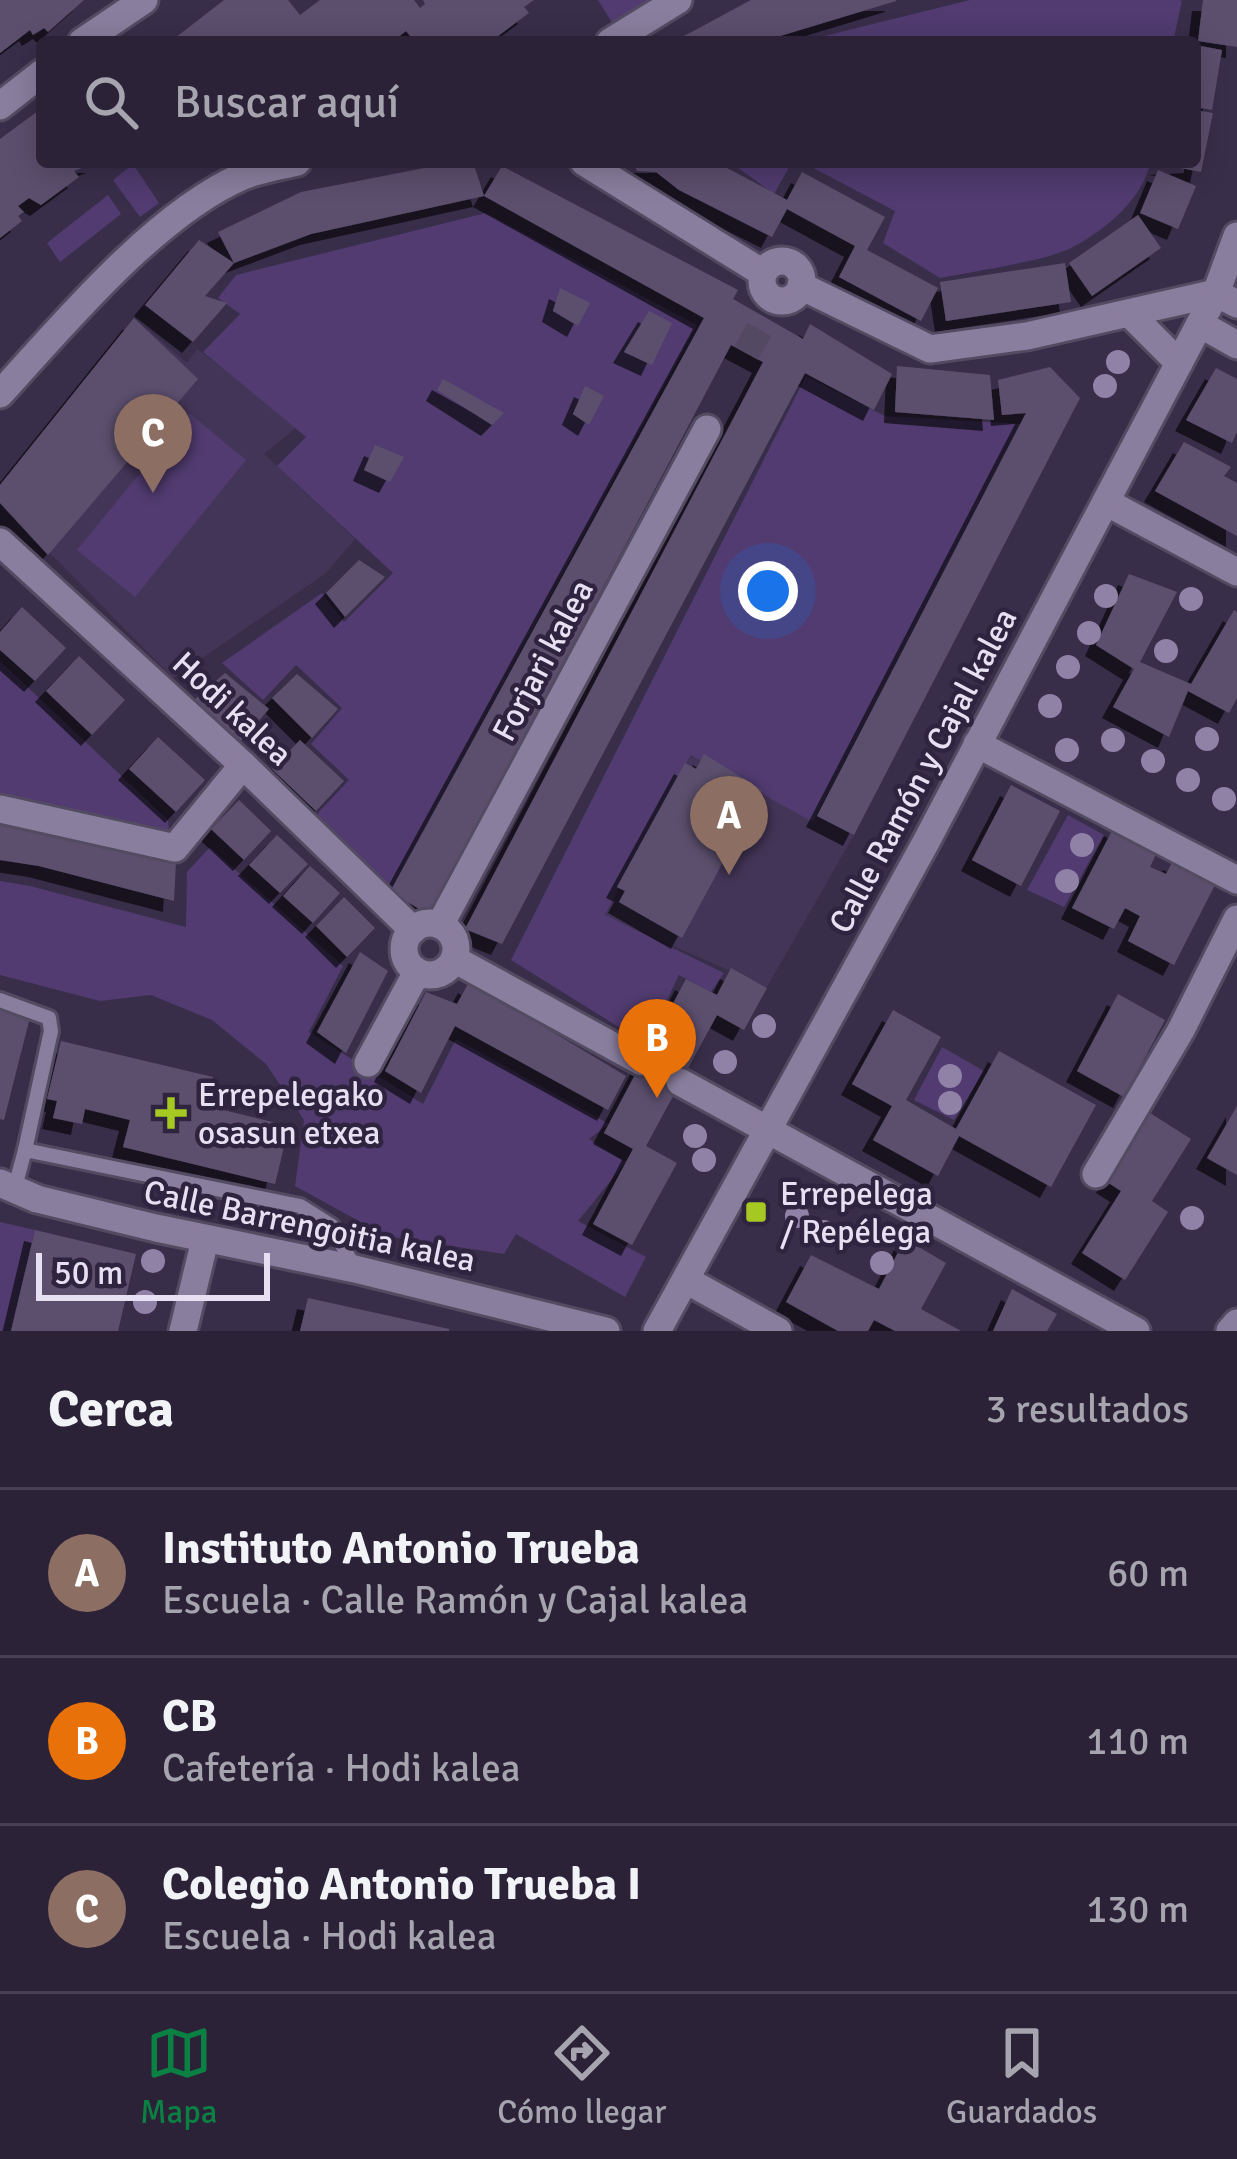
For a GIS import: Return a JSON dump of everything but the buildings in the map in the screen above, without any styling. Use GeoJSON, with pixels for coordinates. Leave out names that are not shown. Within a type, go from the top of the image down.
{"type":"FeatureCollection","features":[{"type":"Feature","properties":{"kind":"street"},"geometry":{"type":"LineString","coordinates":[[91,36],[144,0]]}},
{"type":"Feature","properties":{"kind":"street"},"geometry":{"type":"LineString","coordinates":[[620,36],[677,0]]}},
{"type":"Feature","properties":{"kind":"street"},"geometry":{"type":"LineString","coordinates":[[0,106],[36,78]]}},
{"type":"Feature","properties":{"kind":"street"},"geometry":{"type":"LineString","coordinates":[[0,394],[61,326],[151,239],[203,199],[245,175],[273,168]]}},
{"type":"Feature","properties":{"kind":"street"},"geometry":{"type":"LineString","coordinates":[[592,168],[768,297],[788,299],[801,286],[930,349],[1027,336],[1227,298]]}},
{"type":"Feature","properties":{"kind":"street","name":"Calle Ramón y Cajal kalea"},"geometry":{"type":"LineString","coordinates":[[657,1331],[1199,324],[1227,298],[1237,236]]}},
{"type":"Feature","properties":{"kind":"street"},"geometry":{"type":"LineString","coordinates":[[1129,313],[1179,363]]}},
{"type":"Feature","properties":{"kind":"street"},"geometry":{"type":"LineString","coordinates":[[1199,324],[1237,345]]}},
{"type":"Feature","properties":{"kind":"street","name":"Forjari kalea"},"geometry":{"type":"LineString","coordinates":[[426,928],[706,429]]}},
{"type":"Feature","properties":{"kind":"street"},"geometry":{"type":"LineString","coordinates":[[1106,502],[1237,572]]}},
{"type":"Feature","properties":{"kind":"street","name":"Hodi kalea"},"geometry":{"type":"LineString","coordinates":[[0,542],[426,928]]}},
{"type":"Feature","properties":{"kind":"street"},"geometry":{"type":"LineString","coordinates":[[977,744],[1237,880]]}},
{"type":"Feature","properties":{"kind":"street"},"geometry":{"type":"LineString","coordinates":[[0,809],[175,848],[243,765]]}},
{"type":"Feature","properties":{"kind":"street"},"geometry":{"type":"LineString","coordinates":[[1096,1174],[1181,1030],[1237,919]]}},
{"type":"Feature","properties":{"kind":"street"},"geometry":{"type":"LineString","coordinates":[[426,928],[455,940],[454,959],[440,973],[417,972],[404,952],[426,928]]}},
{"type":"Feature","properties":{"kind":"street"},"geometry":{"type":"LineString","coordinates":[[454,959],[642,1062]]}},
{"type":"Feature","properties":{"kind":"street"},"geometry":{"type":"LineString","coordinates":[[368,1063],[417,972]]}},
{"type":"Feature","properties":{"kind":"street"},"geometry":{"type":"LineString","coordinates":[[680,1082],[1136,1331]]}},
{"type":"Feature","properties":{"kind":"street","name":"Calle Barrengoitia kalea"},"geometry":{"type":"LineString","coordinates":[[7,1185],[37,1199],[206,1240],[355,1269],[606,1331]]}},
{"type":"Feature","properties":{"kind":"street"},"geometry":{"type":"LineString","coordinates":[[183,1331],[206,1240]]}},
{"type":"Feature","properties":{"kind":"street"},"geometry":{"type":"LineString","coordinates":[[686,1280],[778,1331]]}},
{"type":"Feature","properties":{"kind":"street"},"geometry":{"type":"LineString","coordinates":[[1229,1331],[1237,1323]]}},
{"type":"Feature","properties":{"kind":"lane"},"geometry":{"type":"LineString","coordinates":[[0,1000],[40,1011],[49,1018],[52,1031],[25,1150],[7,1185]]}},
{"type":"Feature","properties":{"kind":"lane"},"geometry":{"type":"LineString","coordinates":[[25,1150],[300,1206],[332,1226],[355,1269]]}},
{"type":"Feature","properties":{"kind":"shaded area"},"geometry":{"type":"Polygon","coordinates":[[[598,0],[654,0],[613,24],[598,0]]]}},
{"type":"Feature","properties":{"kind":"shaded area"},"geometry":{"type":"Polygon","coordinates":[[[970,0],[1182,1],[1174,36],[824,36],[970,0]]]}},
{"type":"Feature","properties":{"kind":"shaded area"},"geometry":{"type":"Polygon","coordinates":[[[136,168],[159,203],[140,217],[113,180],[136,168]]]}},
{"type":"Feature","properties":{"kind":"shaded area"},"geometry":{"type":"Polygon","coordinates":[[[738,168],[789,168],[774,194],[738,168]]]}},
{"type":"Feature","properties":{"kind":"shaded area"},"geometry":{"type":"Polygon","coordinates":[[[813,168],[1148,168],[1130,202],[1108,224],[1069,249],[940,278],[883,243],[895,211],[813,168]]]}},
{"type":"Feature","properties":{"kind":"shaded area"},"geometry":{"type":"Polygon","coordinates":[[[108,195],[121,214],[60,262],[47,243],[108,195]]]}},
{"type":"Feature","properties":{"kind":"shaded area"},"geometry":{"type":"Polygon","coordinates":[[[486,213],[697,325],[391,891],[317,814],[349,780],[311,744],[342,708],[296,665],[263,700],[222,663],[322,593],[344,622],[393,573],[277,466],[306,437],[203,352],[240,314],[218,298],[236,275],[486,213]]]}},
{"type":"Feature","properties":{"kind":"shaded area"},"geometry":{"type":"Polygon","coordinates":[[[134,318],[187,363],[197,349],[299,425],[264,454],[355,539],[326,573],[173,678],[0,502],[0,485],[134,318]]]}},
{"type":"Feature","properties":{"kind":"shaded area"},"geometry":{"type":"Polygon","coordinates":[[[806,376],[885,416],[1021,424],[813,822],[691,755],[605,915],[724,973],[711,992],[679,975],[646,1044],[511,960],[806,376]]]}},
{"type":"Feature","properties":{"kind":"shaded area"},"geometry":{"type":"Polygon","coordinates":[[[189,413],[246,460],[135,597],[77,550],[189,413]]]}},
{"type":"Feature","properties":{"kind":"shaded area"},"geometry":{"type":"Polygon","coordinates":[[[0,661],[168,820],[172,862],[0,821],[0,661]]]}},
{"type":"Feature","properties":{"kind":"shaded area"},"geometry":{"type":"Polygon","coordinates":[[[692,754],[854,835],[767,987],[605,916],[692,754]]]}},
{"type":"Feature","properties":{"kind":"shaded area"},"geometry":{"type":"Polygon","coordinates":[[[1068,815],[1104,835],[1064,907],[1027,890],[1068,815]]]}},
{"type":"Feature","properties":{"kind":"shaded area"},"geometry":{"type":"Polygon","coordinates":[[[210,847],[343,966],[309,1032],[423,1104],[456,1039],[609,1124],[589,1139],[626,1162],[578,1221],[646,1257],[625,1297],[516,1234],[504,1254],[386,1236],[295,1186],[304,1120],[266,1064],[212,1020],[151,995],[100,1001],[0,975],[0,881],[186,927],[187,872],[210,847]]]}},
{"type":"Feature","properties":{"kind":"shaded area"},"geometry":{"type":"Polygon","coordinates":[[[942,1047],[984,1071],[954,1120],[914,1100],[942,1047]]]}},
{"type":"Feature","properties":{"kind":"shaded area"},"geometry":{"type":"Polygon","coordinates":[[[0,1222],[35,1230],[11,1331],[0,1331],[0,1222]]]}},
{"type":"Feature","properties":{"kind":"tunnel"},"geometry":{"type":"LineString","coordinates":[[746,353],[766,318]]}},
{"type":"Feature","properties":{"kind":"place","name":"Colegio Antonio Trueba I"},"geometry":{"type":"Point","coordinates":[153,493]}},
{"type":"Feature","properties":{"kind":"place","name":"Instituto Antonio Trueba"},"geometry":{"type":"Point","coordinates":[729,875]}},
{"type":"Feature","properties":{"kind":"place","name":"CB"},"geometry":{"type":"Point","coordinates":[657,1098]}},
{"type":"Feature","properties":{"kind":"place","name":"Errepelegako osasun etxea"},"geometry":{"type":"Point","coordinates":[171,1113]}},
{"type":"Feature","properties":{"kind":"place","name":"Errepelega / Repélega"},"geometry":{"type":"Point","coordinates":[756,1212]}}]}
